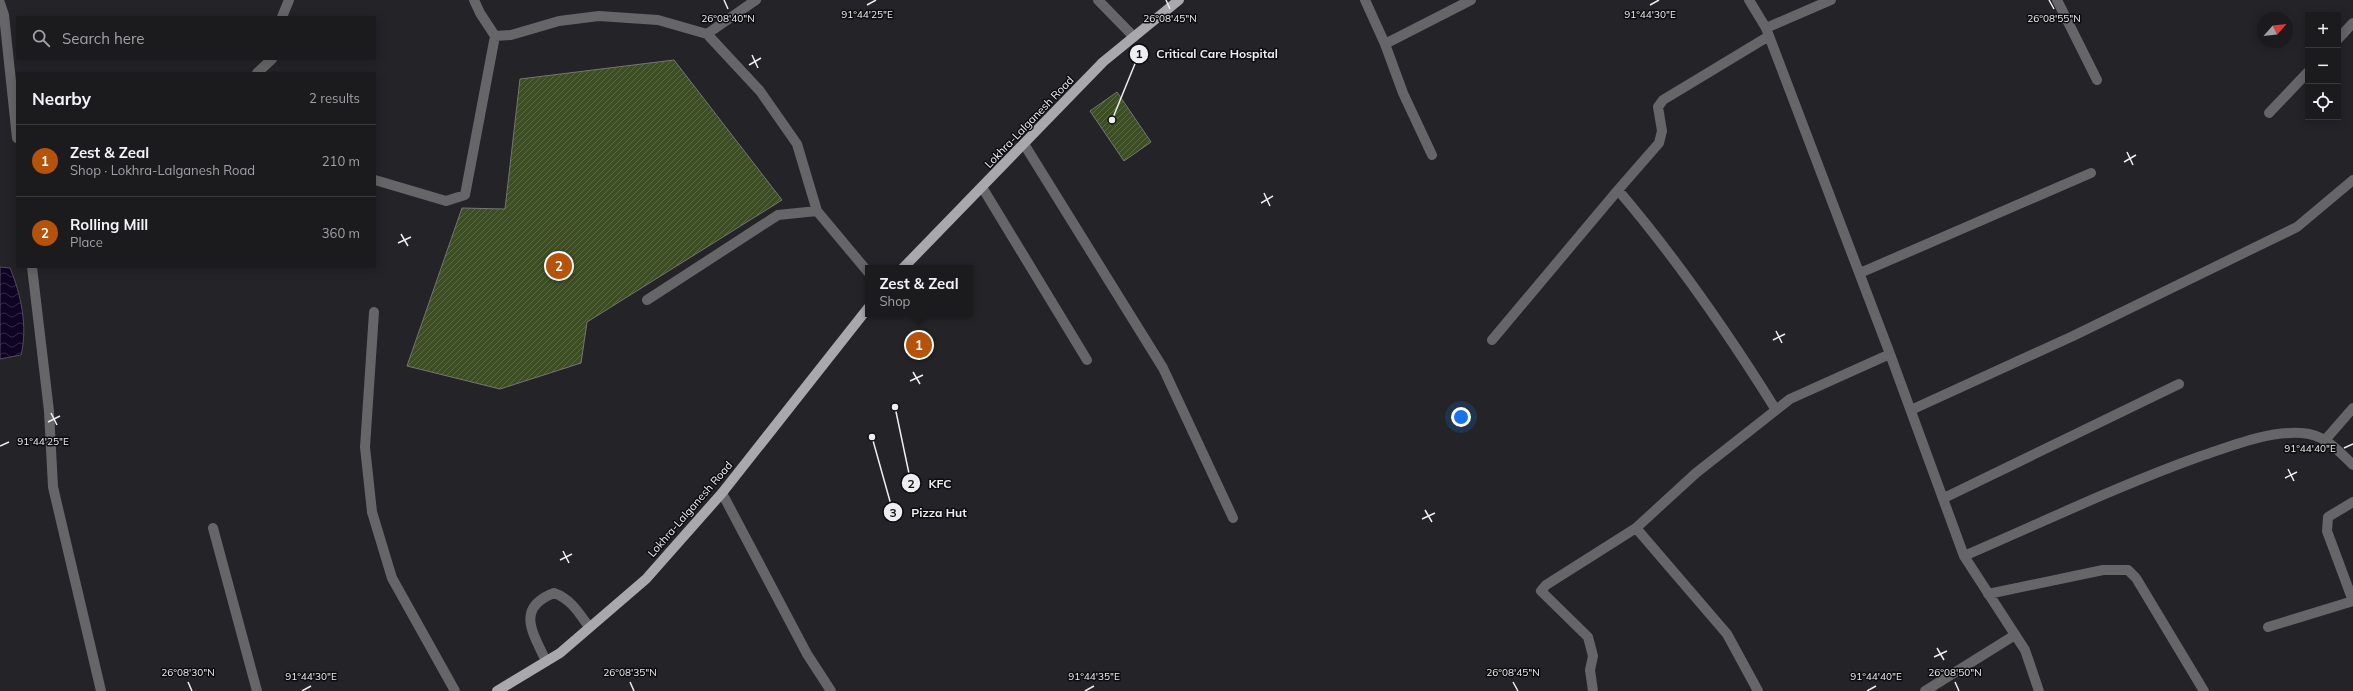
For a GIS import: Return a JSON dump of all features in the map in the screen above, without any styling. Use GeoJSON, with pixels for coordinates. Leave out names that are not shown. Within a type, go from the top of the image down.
{"type":"FeatureCollection","features":[{"type":"Feature","properties":{"kind":"main road","name":"Lokhra-Lalganesh Road"},"geometry":{"type":"LineString","coordinates":[[906,265],[1103,62],[1179,0]]}},
{"type":"Feature","properties":{"kind":"main road","name":"Lokhra-Lalganesh Road"},"geometry":{"type":"LineString","coordinates":[[497,691],[560,652],[646,579],[722,493],[865,312]]}},
{"type":"Feature","properties":{"kind":"street"},"geometry":{"type":"LineString","coordinates":[[282,16],[289,0]]}},
{"type":"Feature","properties":{"kind":"street"},"geometry":{"type":"LineString","coordinates":[[376,180],[446,201],[465,195],[495,36],[480,13],[474,0]]}},
{"type":"Feature","properties":{"kind":"street"},"geometry":{"type":"LineString","coordinates":[[706,34],[756,0]]}},
{"type":"Feature","properties":{"kind":"street"},"geometry":{"type":"LineString","coordinates":[[1098,0],[1134,37]]}},
{"type":"Feature","properties":{"kind":"street"},"geometry":{"type":"LineString","coordinates":[[1365,0],[1385,44],[1402,93],[1432,155]]}},
{"type":"Feature","properties":{"kind":"street"},"geometry":{"type":"LineString","coordinates":[[1385,44],[1471,0]]}},
{"type":"Feature","properties":{"kind":"street"},"geometry":{"type":"LineString","coordinates":[[1749,0],[1767,32],[1860,273],[1944,498],[1964,556],[2025,650],[2039,691]]}},
{"type":"Feature","properties":{"kind":"street"},"geometry":{"type":"LineString","coordinates":[[1492,340],[1659,143],[1662,131],[1658,107],[1661,101],[1767,32],[1831,0]]}},
{"type":"Feature","properties":{"kind":"street"},"geometry":{"type":"LineString","coordinates":[[2057,0],[2097,80]]}},
{"type":"Feature","properties":{"kind":"street"},"geometry":{"type":"LineString","coordinates":[[0,3],[4,15],[16,129]]}},
{"type":"Feature","properties":{"kind":"street"},"geometry":{"type":"LineString","coordinates":[[495,36],[511,35],[559,21],[599,16],[658,20],[706,34],[760,91],[797,144],[817,211],[865,268]]}},
{"type":"Feature","properties":{"kind":"street"},"geometry":{"type":"LineString","coordinates":[[2341,36],[2353,23]]}},
{"type":"Feature","properties":{"kind":"street"},"geometry":{"type":"LineString","coordinates":[[258,72],[271,60]]}},
{"type":"Feature","properties":{"kind":"street"},"geometry":{"type":"LineString","coordinates":[[2270,113],[2305,75]]}},
{"type":"Feature","properties":{"kind":"street"},"geometry":{"type":"LineString","coordinates":[[1024,144],[1163,368],[1233,518]]}},
{"type":"Feature","properties":{"kind":"street"},"geometry":{"type":"LineString","coordinates":[[1860,273],[2091,173]]}},
{"type":"Feature","properties":{"kind":"street"},"geometry":{"type":"LineString","coordinates":[[1911,410],[2073,336],[2296,227],[2353,180]]}},
{"type":"Feature","properties":{"kind":"street"},"geometry":{"type":"LineString","coordinates":[[982,187],[1087,360]]}},
{"type":"Feature","properties":{"kind":"street"},"geometry":{"type":"LineString","coordinates":[[1618,190],[1686,275],[1740,352],[1776,410]]}},
{"type":"Feature","properties":{"kind":"street"},"geometry":{"type":"LineString","coordinates":[[647,300],[778,216],[817,211]]}},
{"type":"Feature","properties":{"kind":"street"},"geometry":{"type":"LineString","coordinates":[[32,268],[49,411],[53,487],[101,691]]}},
{"type":"Feature","properties":{"kind":"street"},"geometry":{"type":"LineString","coordinates":[[374,312],[365,447],[372,512],[392,578],[455,691]]}},
{"type":"Feature","properties":{"kind":"street"},"geometry":{"type":"LineString","coordinates":[[1593,691],[1590,670],[1593,656],[1588,637],[1541,591],[1546,585],[1636,528],[1696,473],[1790,399],[1890,354]]}},
{"type":"Feature","properties":{"kind":"street"},"geometry":{"type":"LineString","coordinates":[[1944,498],[2179,384]]}},
{"type":"Feature","properties":{"kind":"street"},"geometry":{"type":"LineString","coordinates":[[2326,439],[2353,408]]}},
{"type":"Feature","properties":{"kind":"street"},"geometry":{"type":"LineString","coordinates":[[1964,556],[2125,485],[2234,445],[2273,435],[2301,432],[2326,439],[2353,465]]}},
{"type":"Feature","properties":{"kind":"street"},"geometry":{"type":"LineString","coordinates":[[722,493],[807,654],[831,691]]}},
{"type":"Feature","properties":{"kind":"street"},"geometry":{"type":"LineString","coordinates":[[2268,627],[2353,601],[2327,531],[2327,524],[2328,517],[2332,513],[2353,502]]}},
{"type":"Feature","properties":{"kind":"street"},"geometry":{"type":"LineString","coordinates":[[213,528],[257,691]]}},
{"type":"Feature","properties":{"kind":"street"},"geometry":{"type":"LineString","coordinates":[[1636,528],[1728,634],[1758,691]]}},
{"type":"Feature","properties":{"kind":"street"},"geometry":{"type":"LineString","coordinates":[[1988,594],[2103,570],[2128,570],[2136,578],[2204,691]]}},
{"type":"Feature","properties":{"kind":"street"},"geometry":{"type":"LineString","coordinates":[[546,661],[529,618],[531,609],[542,598],[554,593],[563,596],[573,605],[590,627]]}},
{"type":"Feature","properties":{"kind":"street"},"geometry":{"type":"LineString","coordinates":[[1925,691],[2015,635]]}},
{"type":"Feature","properties":{"kind":"water"},"geometry":{"type":"Polygon","coordinates":[[[0,267],[10,268],[14,278],[22,311],[24,333],[21,355],[0,359],[0,267]]]}},
{"type":"Feature","properties":{"kind":"building"},"geometry":{"type":"Polygon","coordinates":[[[674,60],[782,200],[587,322],[581,363],[500,389],[407,366],[462,208],[505,209],[520,79],[674,60]]]}},
{"type":"Feature","properties":{"kind":"building"},"geometry":{"type":"Polygon","coordinates":[[[1117,92],[1151,142],[1124,161],[1090,111],[1117,92]]]}},
{"type":"Feature","properties":{"kind":"place","name":"Critical Care Hospital"},"geometry":{"type":"Point","coordinates":[1112,120]}},
{"type":"Feature","properties":{"kind":"place","name":"Rolling Mill"},"geometry":{"type":"Point","coordinates":[559,266]}},
{"type":"Feature","properties":{"kind":"place","name":"Zest & Zeal"},"geometry":{"type":"Point","coordinates":[919,345]}},
{"type":"Feature","properties":{"kind":"place","name":"KFC"},"geometry":{"type":"Point","coordinates":[895,407]}},
{"type":"Feature","properties":{"kind":"place","name":"Pizza Hut"},"geometry":{"type":"Point","coordinates":[872,437]}}]}
